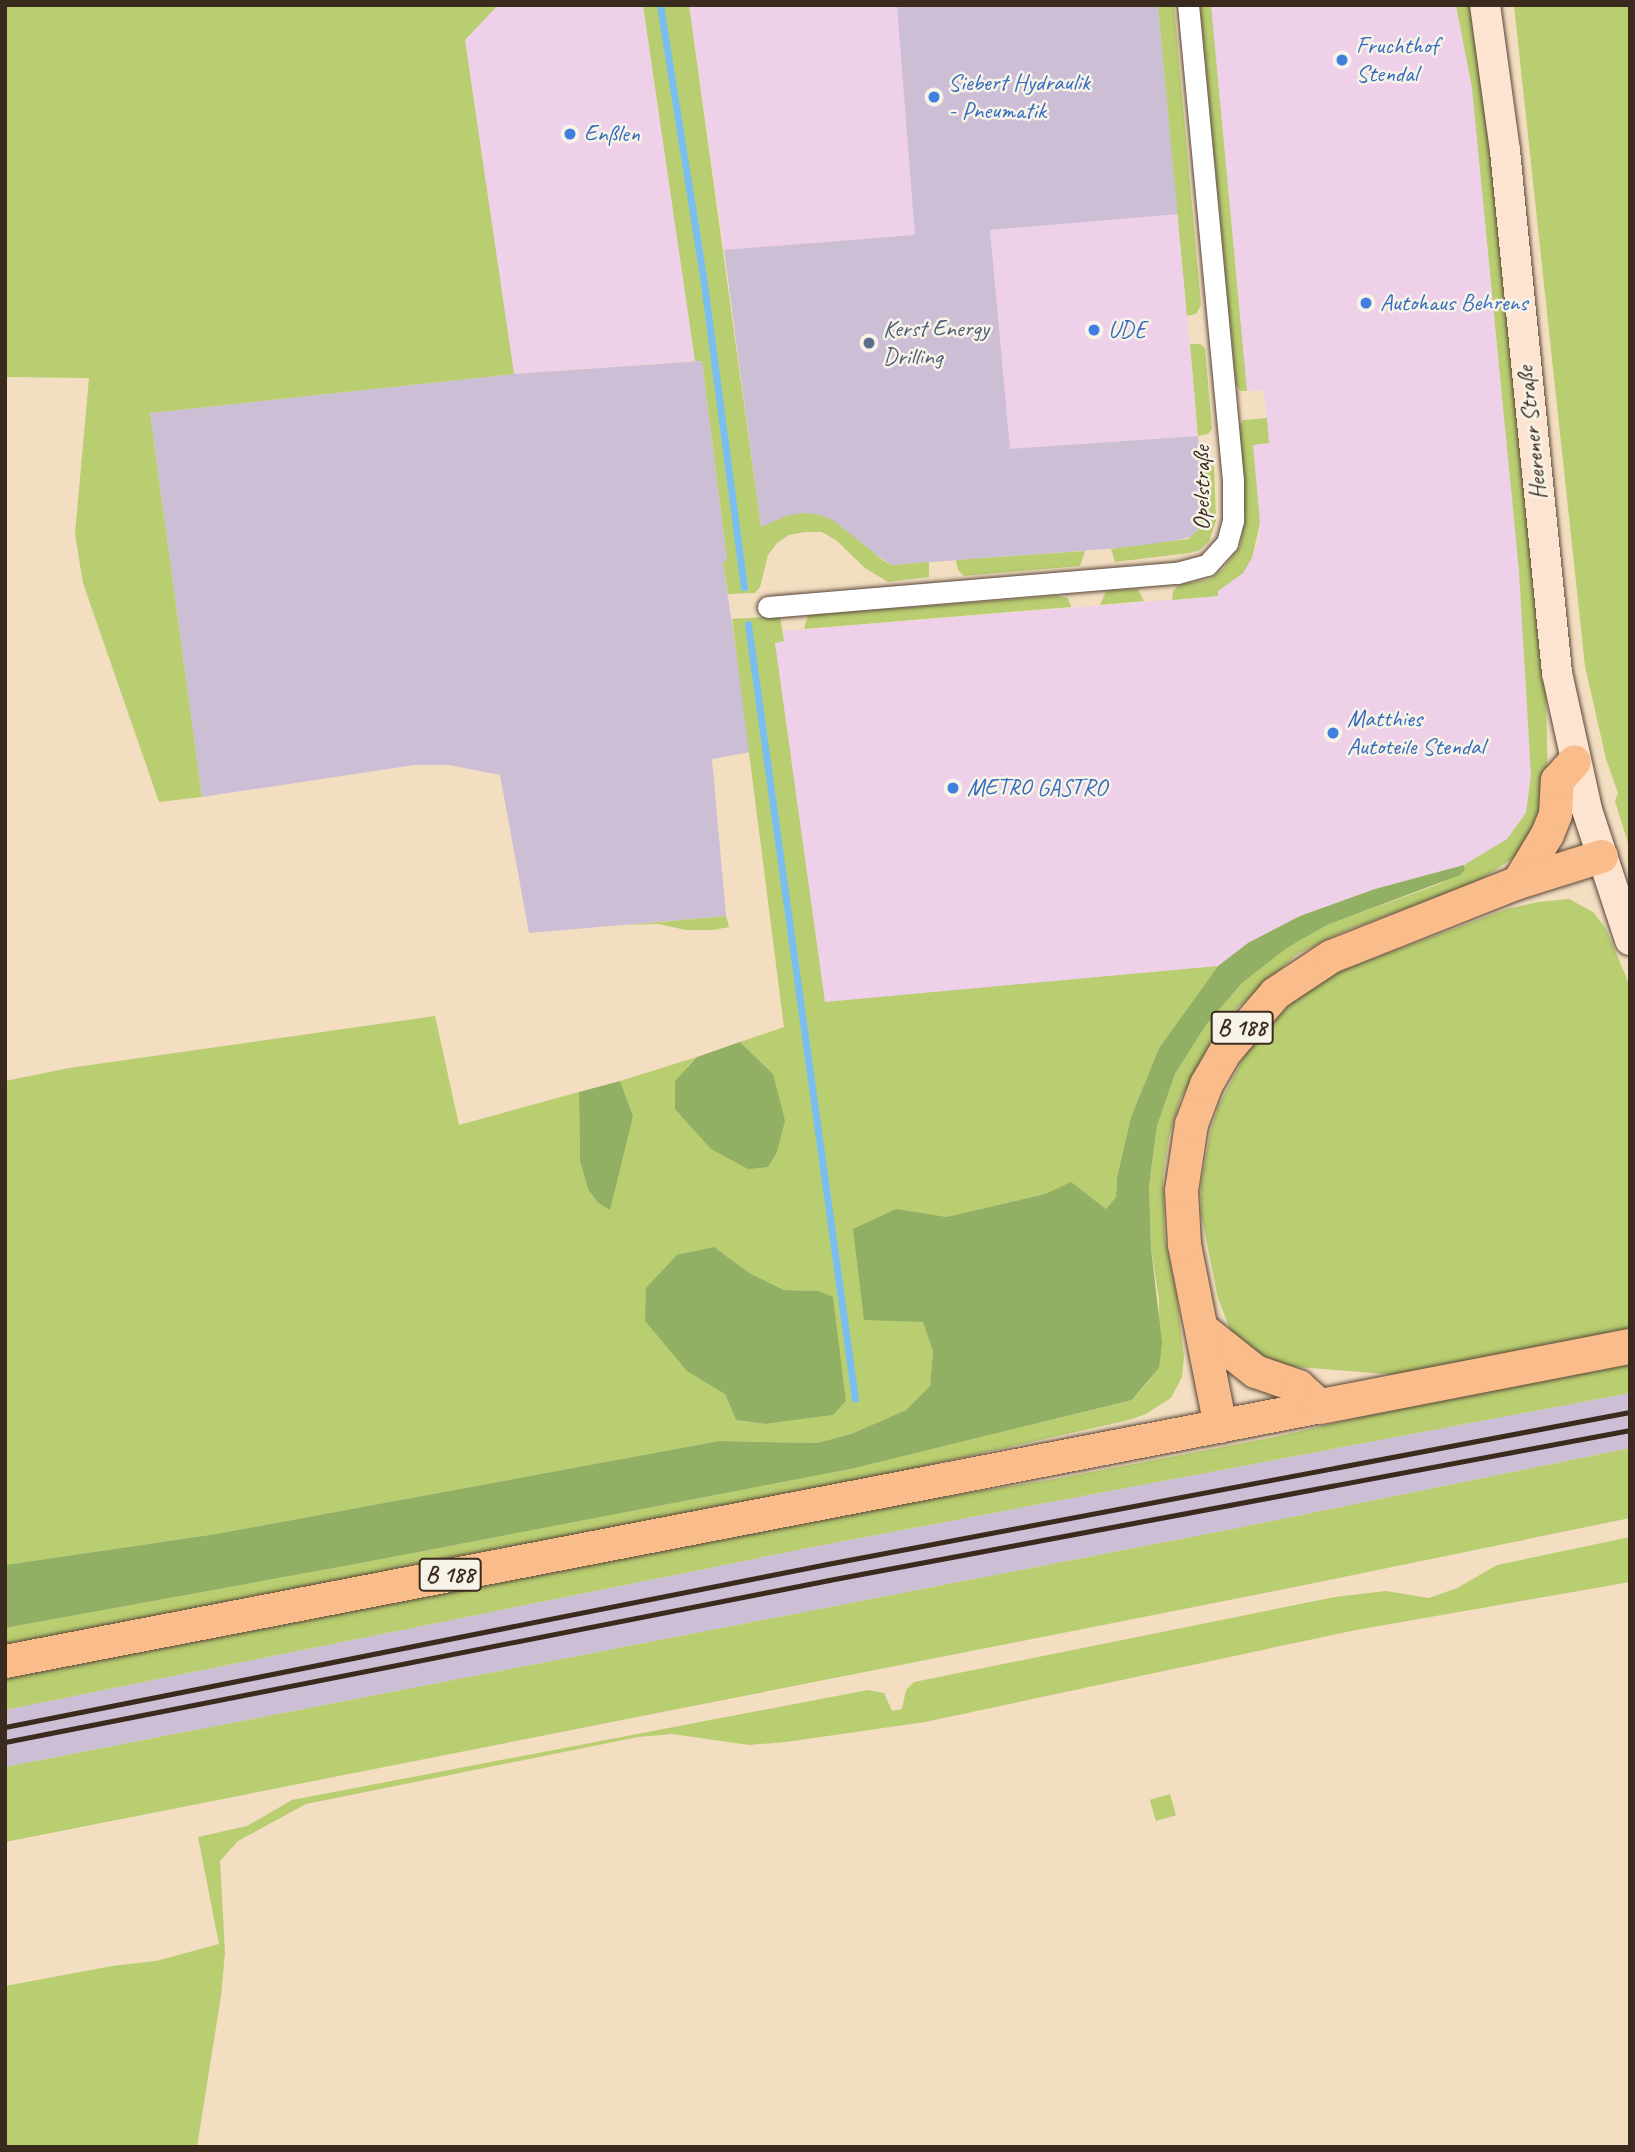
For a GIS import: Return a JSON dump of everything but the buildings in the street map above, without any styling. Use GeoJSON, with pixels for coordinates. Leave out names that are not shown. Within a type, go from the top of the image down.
{"type":"FeatureCollection","features":[{"type":"Feature","properties":{"kind":"highway","name":"B 188"},"geometry":{"type":"LineString","coordinates":[[1320,1406],[1630,1346]]}},
{"type":"Feature","properties":{"kind":"main road","name":"Heerener Straße"},"geometry":{"type":"LineString","coordinates":[[1485,5],[1505,151],[1549,613],[1574,761],[1601,856],[1630,940]]}},
{"type":"Feature","properties":{"kind":"main road"},"geometry":{"type":"LineString","coordinates":[[1518,882],[1555,814],[1557,780],[1574,761]]}},
{"type":"Feature","properties":{"kind":"main road","name":"B 188"},"geometry":{"type":"LineString","coordinates":[[1220,1426],[1184,1244],[1181,1215],[1183,1166],[1198,1104],[1215,1067],[1237,1034],[1275,993],[1324,959],[1518,882],[1601,856]]}},
{"type":"Feature","properties":{"kind":"main road"},"geometry":{"type":"LineString","coordinates":[[1202,1329],[1255,1371],[1298,1387],[1320,1406]]}},
{"type":"Feature","properties":{"kind":"main road","name":"B 188"},"geometry":{"type":"LineString","coordinates":[[5,1661],[1320,1406]]}},
{"type":"Feature","properties":{"kind":"street","name":"Opelstraße"},"geometry":{"type":"LineString","coordinates":[[768,607],[1177,573],[1207,565],[1227,543],[1233,520],[1233,480],[1188,5]]}},
{"type":"Feature","properties":{"kind":"shaded area","name":"Enßlen"},"geometry":{"type":"Polygon","coordinates":[[[498,5],[643,5],[695,361],[514,374],[465,40],[498,5]]]}},
{"type":"Feature","properties":{"kind":"shaded area","name":"Siebert Hydraulik - Pneumatik"},"geometry":{"type":"Polygon","coordinates":[[[689,5],[1158,5],[1198,436],[1010,449],[990,229],[724,250],[689,5]]]}},
{"type":"Feature","properties":{"kind":"shaded area","name":"Kerst Energy Drilling"},"geometry":{"type":"Polygon","coordinates":[[[897,5],[1158,5],[1178,214],[990,230],[1010,449],[1198,436],[1201,463],[1198,530],[1193,536],[1158,545],[892,565],[866,548],[782,518],[761,528],[724,250],[915,235],[897,5]]]}},
{"type":"Feature","properties":{"kind":"shaded area"},"geometry":{"type":"Polygon","coordinates":[[[1211,5],[1456,5],[1472,88],[1519,571],[1531,776],[1526,814],[1507,839],[1464,865],[1375,889],[1300,916],[1248,943],[1218,966],[825,1003],[775,643],[784,641],[783,631],[1218,596],[1218,591],[1258,545],[1260,523],[1253,444],[1269,443],[1264,390],[1247,391],[1211,5]]]}},
{"type":"Feature","properties":{"kind":"shaded area"},"geometry":{"type":"Polygon","coordinates":[[[702,361],[727,560],[723,563],[751,752],[712,759],[726,916],[529,933],[500,775],[449,765],[414,765],[202,797],[150,413],[514,374],[702,361]]]}},
{"type":"Feature","properties":{"kind":"shaded area"},"geometry":{"type":"Polygon","coordinates":[[[1630,1393],[1630,1448],[1243,1527],[5,1767],[5,1710],[828,1544],[1630,1393]]]}},
{"type":"Feature","properties":{"kind":"green space"},"geometry":{"type":"Polygon","coordinates":[[[5,5],[498,5],[465,40],[514,374],[150,413],[202,797],[159,802],[83,583],[75,534],[89,378],[5,377],[5,5]]]}},
{"type":"Feature","properties":{"kind":"green space"},"geometry":{"type":"Polygon","coordinates":[[[643,5],[689,5],[761,527],[789,515],[820,515],[833,520],[892,565],[929,562],[929,577],[888,582],[865,568],[837,541],[822,532],[805,532],[789,535],[777,543],[768,555],[760,587],[755,593],[728,594],[723,563],[727,560],[702,361],[695,361],[643,5]]]}},
{"type":"Feature","properties":{"kind":"green space"},"geometry":{"type":"Polygon","coordinates":[[[1158,5],[1174,5],[1201,305],[1196,314],[1187,316],[1158,5]]]}},
{"type":"Feature","properties":{"kind":"green space"},"geometry":{"type":"Polygon","coordinates":[[[1200,5],[1211,5],[1247,391],[1240,391],[1236,384],[1200,5]]]}},
{"type":"Feature","properties":{"kind":"green space"},"geometry":{"type":"Polygon","coordinates":[[[1456,5],[1474,5],[1476,16],[1546,693],[1548,789],[1521,853],[1477,882],[1340,933],[1296,955],[1235,1010],[1212,1040],[1180,1100],[1169,1137],[1163,1177],[1165,1238],[1177,1297],[1184,1357],[1182,1377],[1171,1398],[1146,1414],[1129,1420],[867,1479],[5,1645],[5,1628],[851,1469],[1132,1400],[1144,1387],[1159,1368],[1159,1300],[1151,1248],[1149,1186],[1157,1126],[1175,1074],[1206,1025],[1242,983],[1287,948],[1327,925],[1439,884],[1465,870],[1464,865],[1507,839],[1526,813],[1531,775],[1519,571],[1472,88],[1456,5]]]}},
{"type":"Feature","properties":{"kind":"green space"},"geometry":{"type":"Polygon","coordinates":[[[1514,5],[1630,5],[1630,850],[1615,801],[1618,793],[1606,759],[1585,666],[1514,5]]]}},
{"type":"Feature","properties":{"kind":"green space"},"geometry":{"type":"Polygon","coordinates":[[[1190,344],[1200,344],[1205,348],[1212,429],[1208,434],[1198,436],[1190,344]]]}},
{"type":"Feature","properties":{"kind":"green space"},"geometry":{"type":"Polygon","coordinates":[[[1267,418],[1269,443],[1253,445],[1260,523],[1252,558],[1243,573],[1218,591],[1218,596],[1172,600],[1173,591],[1179,585],[1210,579],[1222,570],[1240,547],[1245,519],[1238,429],[1243,420],[1267,418]]]}},
{"type":"Feature","properties":{"kind":"green space"},"geometry":{"type":"Polygon","coordinates":[[[1201,463],[1214,466],[1216,521],[1209,541],[1200,550],[1189,553],[1115,562],[1111,549],[1188,539],[1198,530],[1201,463]]]}},
{"type":"Feature","properties":{"kind":"green space"},"geometry":{"type":"Polygon","coordinates":[[[1085,551],[1080,566],[964,576],[958,570],[956,560],[1085,551]]]}},
{"type":"Feature","properties":{"kind":"green space"},"geometry":{"type":"Polygon","coordinates":[[[1138,589],[1144,601],[1100,605],[1106,591],[1138,589]]]}},
{"type":"Feature","properties":{"kind":"green space"},"geometry":{"type":"Polygon","coordinates":[[[1058,596],[1068,598],[1071,607],[804,629],[808,615],[1058,596]]]}},
{"type":"Feature","properties":{"kind":"green space"},"geometry":{"type":"Polygon","coordinates":[[[780,616],[784,641],[775,643],[825,1002],[1218,966],[1159,1048],[1131,1117],[1117,1177],[1116,1197],[1106,1209],[1070,1183],[1045,1194],[946,1217],[924,1322],[933,1351],[930,1386],[906,1410],[851,1434],[817,1443],[719,1441],[216,1534],[5,1565],[5,1081],[69,1068],[435,1016],[459,1125],[579,1092],[580,1163],[588,1189],[597,1202],[633,1116],[620,1081],[697,1057],[687,1067],[773,1074],[740,1042],[784,1027],[732,619],[780,616]],[[714,1247],[725,1394],[736,1420],[765,1424],[832,1415],[846,1401],[832,1297],[819,1291],[784,1290],[751,1274],[714,1247]]]}},
{"type":"Feature","properties":{"kind":"green space"},"geometry":{"type":"Polygon","coordinates":[[[1464,865],[1465,870],[1460,875],[1327,925],[1287,948],[1242,983],[1206,1025],[1175,1074],[1157,1126],[1149,1186],[1151,1248],[1162,1343],[1159,1368],[1132,1400],[851,1469],[5,1628],[5,1565],[216,1534],[719,1441],[817,1443],[851,1434],[906,1410],[930,1386],[933,1351],[923,1322],[864,1320],[853,1229],[896,1209],[946,1217],[1045,1194],[1071,1182],[1106,1209],[1116,1197],[1117,1177],[1131,1117],[1159,1048],[1218,966],[1248,943],[1300,916],[1375,889],[1464,865]]]}},
{"type":"Feature","properties":{"kind":"green space"},"geometry":{"type":"Polygon","coordinates":[[[1569,899],[1593,912],[1605,927],[1630,986],[1630,1329],[1398,1375],[1285,1366],[1264,1360],[1245,1347],[1230,1329],[1218,1298],[1201,1214],[1201,1184],[1211,1129],[1219,1105],[1247,1051],[1289,1005],[1335,973],[1507,909],[1569,899]]]}},
{"type":"Feature","properties":{"kind":"green space"},"geometry":{"type":"Polygon","coordinates":[[[726,916],[729,927],[713,930],[686,930],[658,924],[626,925],[726,916]]]}},
{"type":"Feature","properties":{"kind":"green space"},"geometry":{"type":"Polygon","coordinates":[[[740,1042],[773,1074],[785,1121],[777,1152],[768,1167],[748,1169],[711,1149],[675,1109],[675,1081],[697,1057],[740,1042]]]}},
{"type":"Feature","properties":{"kind":"green space"},"geometry":{"type":"Polygon","coordinates":[[[620,1081],[633,1116],[610,1210],[597,1202],[588,1189],[580,1162],[579,1092],[620,1081]]]}},
{"type":"Feature","properties":{"kind":"green space"},"geometry":{"type":"Polygon","coordinates":[[[714,1247],[751,1274],[784,1290],[819,1291],[833,1297],[846,1401],[833,1415],[765,1424],[736,1420],[725,1394],[687,1371],[645,1321],[646,1288],[677,1255],[714,1247]]]}},
{"type":"Feature","properties":{"kind":"green space"},"geometry":{"type":"Polygon","coordinates":[[[1630,1363],[1630,1393],[828,1544],[5,1710],[5,1677],[904,1503],[1055,1479],[1275,1437],[1404,1407],[1630,1363]]]}},
{"type":"Feature","properties":{"kind":"green space"},"geometry":{"type":"Polygon","coordinates":[[[1630,1448],[1630,1518],[1290,1588],[5,1842],[5,1767],[1243,1527],[1630,1448]]]}},
{"type":"Feature","properties":{"kind":"green space"},"geometry":{"type":"Polygon","coordinates":[[[1630,1537],[1630,1582],[1356,1630],[925,1722],[749,1745],[672,1734],[638,1737],[306,1804],[238,1841],[220,1861],[225,1952],[221,1996],[197,2147],[5,2147],[5,1986],[112,1966],[156,1961],[219,1944],[198,1837],[247,1826],[292,1800],[868,1690],[884,1693],[892,1711],[902,1709],[906,1690],[914,1682],[1335,1597],[1386,1591],[1429,1598],[1457,1588],[1497,1565],[1630,1537]]]}},
{"type":"Feature","properties":{"kind":"green space"},"geometry":{"type":"Polygon","coordinates":[[[1170,1794],[1176,1815],[1156,1821],[1150,1800],[1170,1794]]]}},
{"type":"Feature","properties":{"kind":"waterway"},"geometry":{"type":"LineString","coordinates":[[660,5],[703,276],[744,587]]}},
{"type":"Feature","properties":{"kind":"waterway"},"geometry":{"type":"LineString","coordinates":[[748,624],[855,1399]]}},
{"type":"Feature","properties":{"kind":"railway"},"geometry":{"type":"LineString","coordinates":[[5,1727],[827,1564],[1630,1412]]}},
{"type":"Feature","properties":{"kind":"railway"},"geometry":{"type":"LineString","coordinates":[[5,1742],[829,1580],[1630,1430]]}},
{"type":"Feature","properties":{"kind":"place","name":"Fruchthof Stendal"},"geometry":{"type":"Point","coordinates":[1342,60]}},
{"type":"Feature","properties":{"kind":"place","name":"Siebert Hydraulik - Pneumatik"},"geometry":{"type":"Point","coordinates":[934,97]}},
{"type":"Feature","properties":{"kind":"place","name":"Enßlen"},"geometry":{"type":"Point","coordinates":[570,134]}},
{"type":"Feature","properties":{"kind":"place","name":"Autohaus Behrens"},"geometry":{"type":"Point","coordinates":[1366,303]}},
{"type":"Feature","properties":{"kind":"place","name":"UDE"},"geometry":{"type":"Point","coordinates":[1094,330]}},
{"type":"Feature","properties":{"kind":"place","name":"Kerst Energy Drilling"},"geometry":{"type":"Point","coordinates":[869,343]}},
{"type":"Feature","properties":{"kind":"place","name":"Matthies Autoteile Stendal"},"geometry":{"type":"Point","coordinates":[1333,733]}},
{"type":"Feature","properties":{"kind":"place","name":"METRO GASTRO"},"geometry":{"type":"Point","coordinates":[953,788]}}]}
